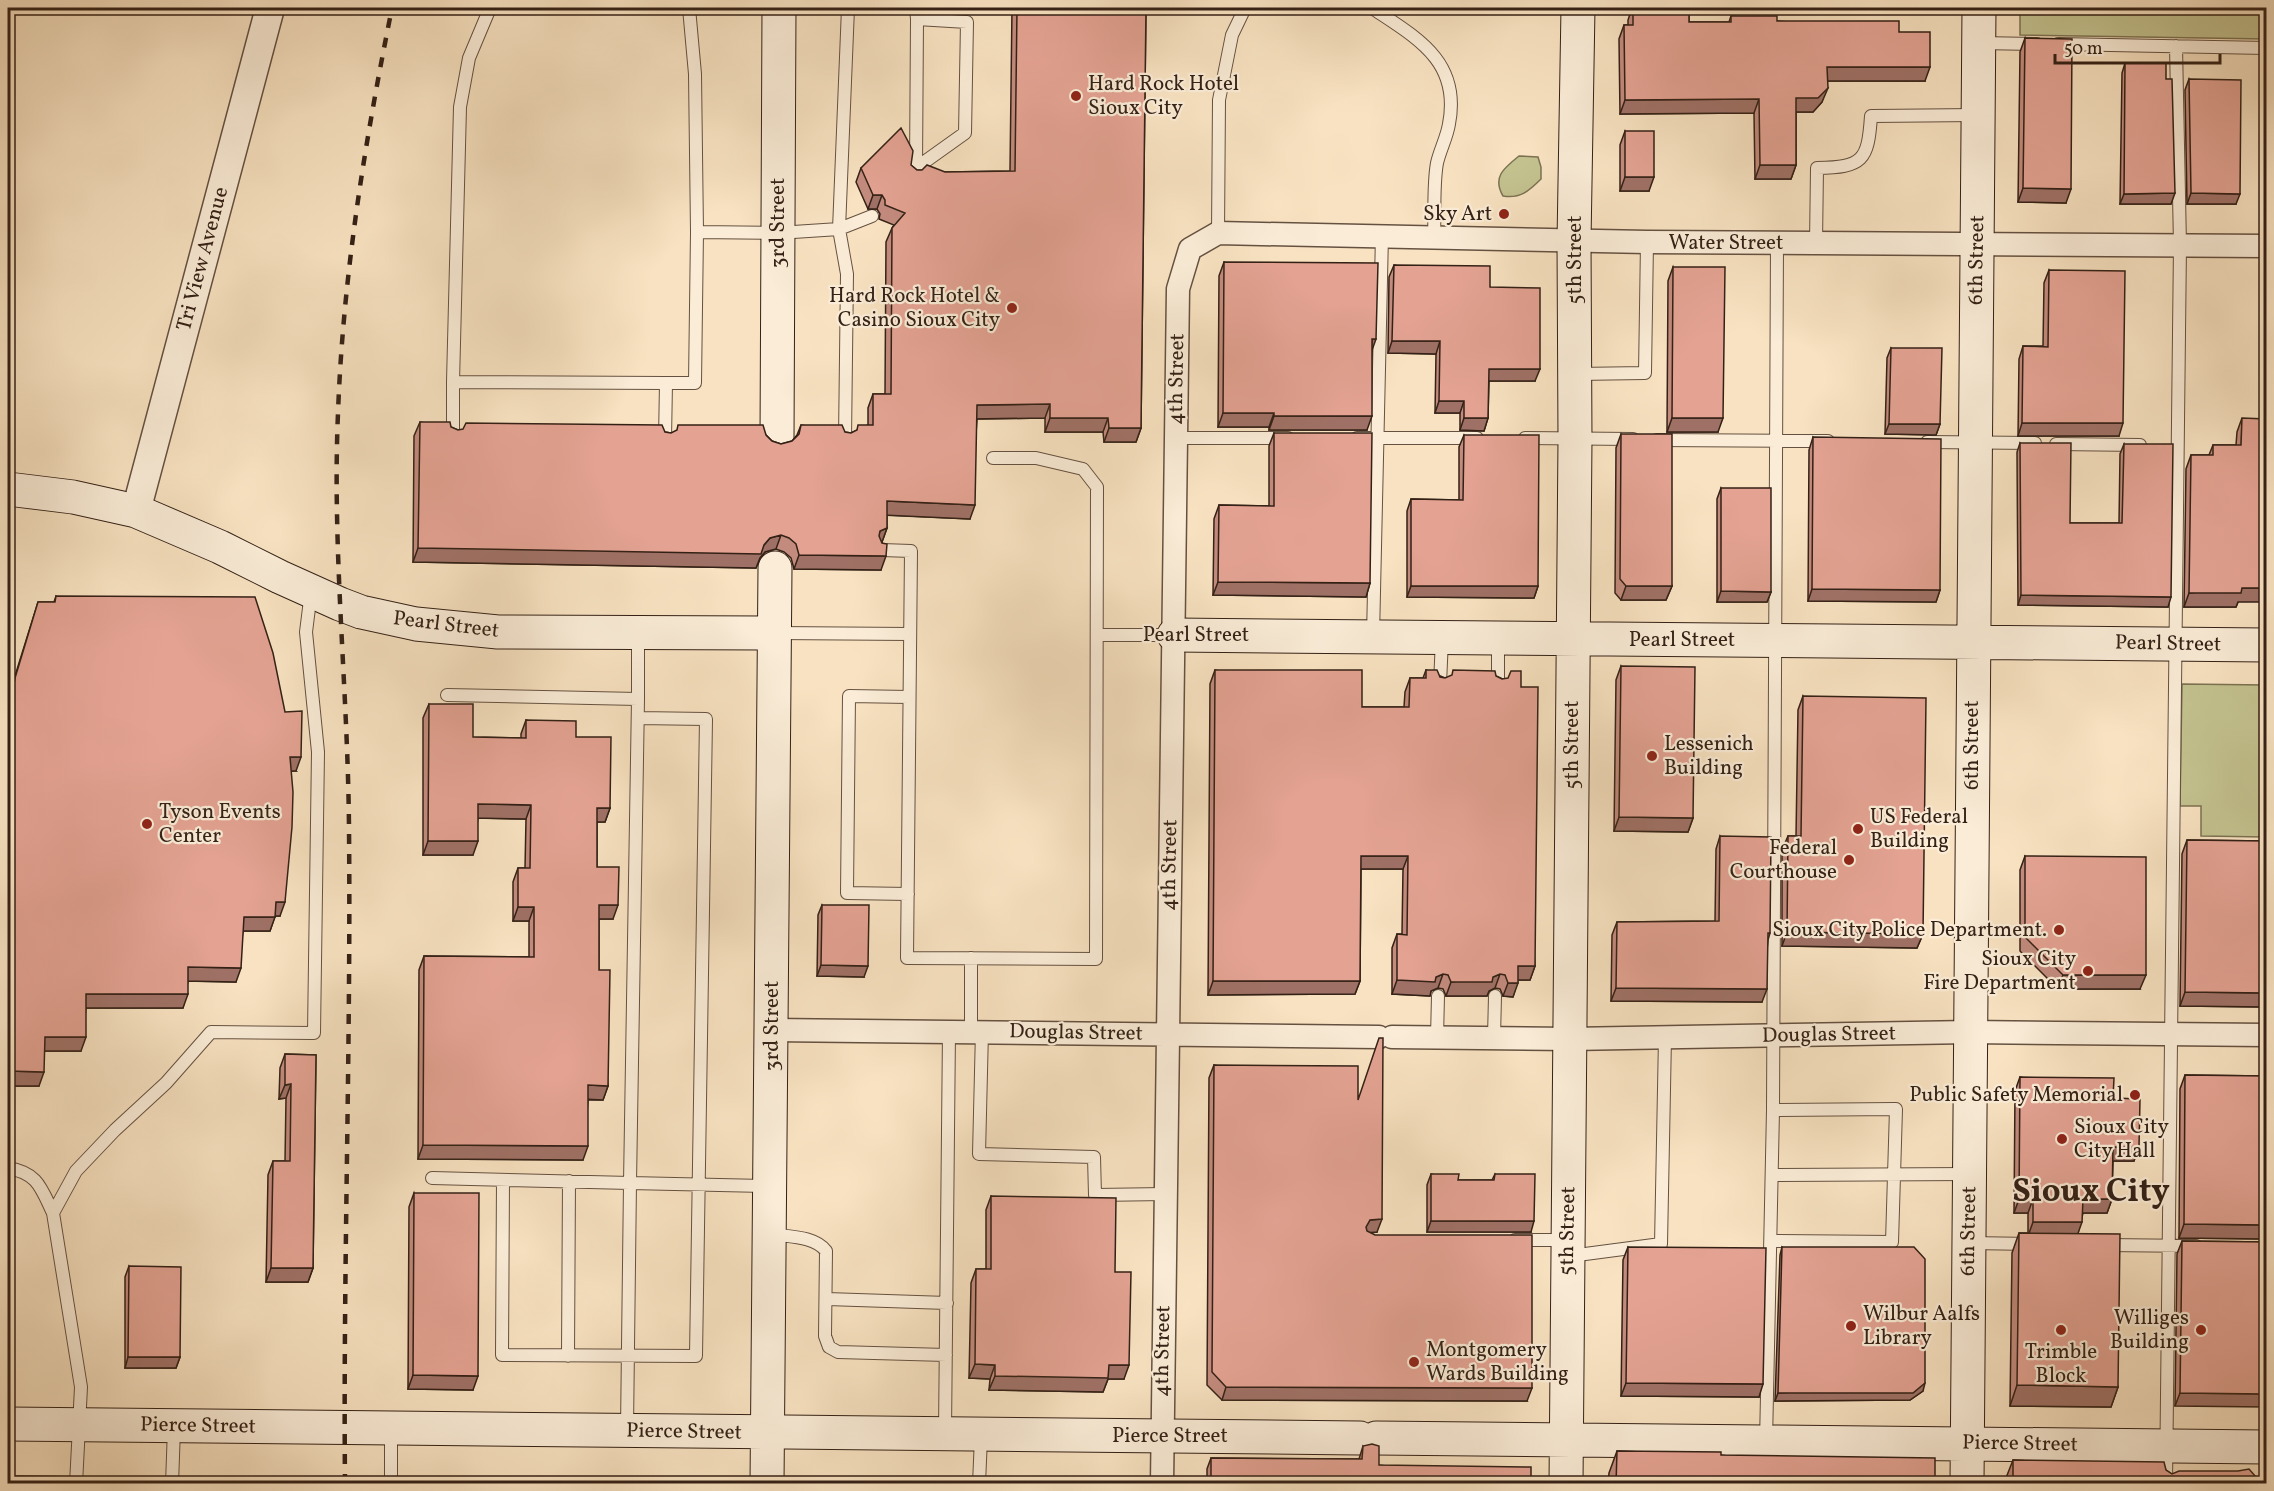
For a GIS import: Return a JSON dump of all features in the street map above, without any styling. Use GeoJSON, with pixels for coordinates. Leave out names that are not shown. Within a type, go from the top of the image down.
{"type":"FeatureCollection","features":[{"type":"Feature","properties":{"kind":"main road","name":"3rd Street"},"geometry":{"type":"LineString","coordinates":[[777,439],[779,8]]}},
{"type":"Feature","properties":{"kind":"main road","name":"5th Street"},"geometry":{"type":"LineString","coordinates":[[1566,1484],[1575,439],[1574,241],[1578,8]]}},
{"type":"Feature","properties":{"kind":"main road","name":"6th Street"},"geometry":{"type":"LineString","coordinates":[[1967,1484],[1979,8]]}},
{"type":"Feature","properties":{"kind":"main road","name":"Pearl Street"},"geometry":{"type":"LineString","coordinates":[[8,489],[73,497],[136,511],[361,612],[416,624],[498,632],[775,633]]}},
{"type":"Feature","properties":{"kind":"main road","name":"3rd Street"},"geometry":{"type":"LineString","coordinates":[[767,1484],[775,568]]}},
{"type":"Feature","properties":{"kind":"main road","name":"Pearl Street"},"geometry":{"type":"LineString","coordinates":[[1174,635],[2266,645]]}},
{"type":"Feature","properties":{"kind":"main road","name":"Pierce Street"},"geometry":{"type":"LineString","coordinates":[[8,1424],[2266,1447]]}},
{"type":"Feature","properties":{"kind":"street","name":"Tri View Avenue"},"geometry":{"type":"LineString","coordinates":[[136,511],[270,8]]}},
{"type":"Feature","properties":{"kind":"street","name":"Water Street"},"geometry":{"type":"LineString","coordinates":[[1218,233],[1647,242],[2266,246]]}},
{"type":"Feature","properties":{"kind":"street","name":"4th Street"},"geometry":{"type":"LineString","coordinates":[[1162,1484],[1178,289],[1190,249],[1218,233]]}},
{"type":"Feature","properties":{"kind":"street","name":"Douglas Street"},"geometry":{"type":"LineString","coordinates":[[772,1030],[1570,1039],[1970,1032],[2266,1035]]}},
{"type":"Feature","properties":{"kind":"lane"},"geometry":{"type":"LineString","coordinates":[[453,436],[459,107],[469,58],[490,8]]}},
{"type":"Feature","properties":{"kind":"lane"},"geometry":{"type":"LineString","coordinates":[[453,382],[695,383],[696,74],[689,8]]}},
{"type":"Feature","properties":{"kind":"lane"},"geometry":{"type":"LineString","coordinates":[[845,439],[847,274],[839,228],[848,8]]}},
{"type":"Feature","properties":{"kind":"lane"},"geometry":{"type":"LineString","coordinates":[[1218,233],[1220,100],[1232,35],[1245,8]]}},
{"type":"Feature","properties":{"kind":"lane"},"geometry":{"type":"LineString","coordinates":[[1372,8],[1417,38],[1443,67],[1452,102],[1449,125],[1437,165],[1434,237]]}},
{"type":"Feature","properties":{"kind":"lane"},"geometry":{"type":"LineString","coordinates":[[917,13],[967,22],[965,133],[915,172],[917,13]]}},
{"type":"Feature","properties":{"kind":"lane"},"geometry":{"type":"LineString","coordinates":[[1979,43],[2266,48]]}},
{"type":"Feature","properties":{"kind":"lane"},"geometry":{"type":"LineString","coordinates":[[2166,1484],[2170,1034],[2178,846],[2175,644],[2166,446],[2180,245],[2176,46]]}},
{"type":"Feature","properties":{"kind":"lane"},"geometry":{"type":"LineString","coordinates":[[1816,243],[1817,168],[1850,166],[1860,160],[1868,147],[1871,116],[1979,116]]}},
{"type":"Feature","properties":{"kind":"lane"},"geometry":{"type":"LineString","coordinates":[[697,232],[778,233],[839,228],[872,216]]}},
{"type":"Feature","properties":{"kind":"lane"},"geometry":{"type":"LineString","coordinates":[[1373,637],[1382,235]]}},
{"type":"Feature","properties":{"kind":"lane"},"geometry":{"type":"LineString","coordinates":[[1575,374],[1645,373],[1647,242]]}},
{"type":"Feature","properties":{"kind":"lane"},"geometry":{"type":"LineString","coordinates":[[1768,1442],[1773,1110],[1777,243]]}},
{"type":"Feature","properties":{"kind":"lane"},"geometry":{"type":"LineString","coordinates":[[665,439],[666,383]]}},
{"type":"Feature","properties":{"kind":"lane"},"geometry":{"type":"LineString","coordinates":[[1177,438],[1295,438]]}},
{"type":"Feature","properties":{"kind":"lane"},"geometry":{"type":"LineString","coordinates":[[1343,438],[1494,438]]}},
{"type":"Feature","properties":{"kind":"lane"},"geometry":{"type":"LineString","coordinates":[[1517,438],[1835,441]]}},
{"type":"Feature","properties":{"kind":"lane"},"geometry":{"type":"LineString","coordinates":[[1917,442],[2166,446]]}},
{"type":"Feature","properties":{"kind":"lane"},"geometry":{"type":"LineString","coordinates":[[882,550],[911,551],[907,958],[1096,959],[1097,487],[1083,469],[1036,458],[993,458]]}},
{"type":"Feature","properties":{"kind":"lane"},"geometry":{"type":"LineString","coordinates":[[53,1213],[76,1171],[115,1130],[166,1083],[211,1032],[314,1033],[318,752],[306,632],[311,591]]}},
{"type":"Feature","properties":{"kind":"lane"},"geometry":{"type":"LineString","coordinates":[[627,1432],[638,633]]}},
{"type":"Feature","properties":{"kind":"lane","name":"Pearl Street"},"geometry":{"type":"LineString","coordinates":[[775,633],[910,634]]}},
{"type":"Feature","properties":{"kind":"lane","name":"Pearl Street"},"geometry":{"type":"LineString","coordinates":[[1097,635],[1174,635]]}},
{"type":"Feature","properties":{"kind":"lane"},"geometry":{"type":"LineString","coordinates":[[1440,684],[1442,638]]}},
{"type":"Feature","properties":{"kind":"lane"},"geometry":{"type":"LineString","coordinates":[[1498,638],[1498,685]]}},
{"type":"Feature","properties":{"kind":"lane"},"geometry":{"type":"LineString","coordinates":[[447,695],[638,699]]}},
{"type":"Feature","properties":{"kind":"lane"},"geometry":{"type":"LineString","coordinates":[[908,894],[847,893],[849,696],[909,697]]}},
{"type":"Feature","properties":{"kind":"lane"},"geometry":{"type":"LineString","coordinates":[[503,1180],[502,1355],[696,1356],[705,719],[638,718]]}},
{"type":"Feature","properties":{"kind":"lane"},"geometry":{"type":"LineString","coordinates":[[945,1434],[946,1303],[968,1031],[971,958]]}},
{"type":"Feature","properties":{"kind":"lane"},"geometry":{"type":"LineString","coordinates":[[1437,1037],[1438,996]]}},
{"type":"Feature","properties":{"kind":"lane"},"geometry":{"type":"LineString","coordinates":[[1494,1037],[1495,996]]}},
{"type":"Feature","properties":{"kind":"lane"},"geometry":{"type":"LineString","coordinates":[[968,1031],[979,1154],[1094,1157],[1095,1195],[1165,1194]]}},
{"type":"Feature","properties":{"kind":"lane"},"geometry":{"type":"LineString","coordinates":[[1499,1240],[1568,1248],[1661,1244],[1665,1037]]}},
{"type":"Feature","properties":{"kind":"lane"},"geometry":{"type":"LineString","coordinates":[[1771,1241],[1892,1242],[1896,1109],[1773,1110]]}},
{"type":"Feature","properties":{"kind":"lane"},"geometry":{"type":"LineString","coordinates":[[8,1168],[27,1172],[41,1187],[53,1213],[81,1387],[76,1483],[8,1482]]}},
{"type":"Feature","properties":{"kind":"lane"},"geometry":{"type":"LineString","coordinates":[[1772,1174],[1969,1174]]}},
{"type":"Feature","properties":{"kind":"lane"},"geometry":{"type":"LineString","coordinates":[[432,1178],[770,1186]]}},
{"type":"Feature","properties":{"kind":"lane"},"geometry":{"type":"LineString","coordinates":[[568,1356],[569,1181]]}},
{"type":"Feature","properties":{"kind":"lane"},"geometry":{"type":"LineString","coordinates":[[770,1234],[813,1241],[821,1244],[826,1251],[828,1261],[825,1336],[829,1347],[838,1352],[946,1355]]}},
{"type":"Feature","properties":{"kind":"lane"},"geometry":{"type":"LineString","coordinates":[[1969,1243],[2042,1244]]}},
{"type":"Feature","properties":{"kind":"lane"},"geometry":{"type":"LineString","coordinates":[[2088,1245],[2212,1246]]}},
{"type":"Feature","properties":{"kind":"lane"},"geometry":{"type":"LineString","coordinates":[[826,1299],[946,1303]]}},
{"type":"Feature","properties":{"kind":"lane"},"geometry":{"type":"LineString","coordinates":[[172,1484],[174,1425]]}},
{"type":"Feature","properties":{"kind":"lane"},"geometry":{"type":"LineString","coordinates":[[391,1429],[391,1484]]}},
{"type":"Feature","properties":{"kind":"lane"},"geometry":{"type":"LineString","coordinates":[[979,1484],[981,1435]]}},
{"type":"Feature","properties":{"kind":"shaded area"},"geometry":{"type":"Polygon","coordinates":[[[2020,8],[2266,8],[2266,39],[2020,35],[2020,8]]]}},
{"type":"Feature","properties":{"kind":"shaded area"},"geometry":{"type":"Polygon","coordinates":[[[1519,156],[1538,157],[1541,179],[1524,193],[1509,197],[1503,196],[1499,183],[1501,173],[1519,156]]]}},
{"type":"Feature","properties":{"kind":"shaded area"},"geometry":{"type":"Polygon","coordinates":[[[2182,684],[2266,685],[2266,837],[2201,836],[2201,806],[2180,806],[2182,684]]]}},
{"type":"Feature","properties":{"kind":"building"},"geometry":{"type":"Polygon","coordinates":[[[1017,8],[1146,8],[1141,428],[1109,428],[1108,418],[1050,418],[1050,404],[977,405],[975,505],[887,501],[887,528],[880,531],[879,536],[882,543],[887,544],[886,556],[799,555],[796,544],[781,535],[770,538],[761,554],[418,548],[420,422],[450,422],[451,427],[458,430],[463,429],[466,423],[662,425],[665,432],[671,433],[677,430],[678,425],[763,425],[766,435],[772,441],[781,444],[792,441],[799,434],[801,425],[842,425],[845,432],[851,433],[857,430],[858,425],[873,425],[873,394],[891,394],[892,228],[905,213],[885,205],[882,195],[873,195],[861,168],[901,128],[913,151],[911,165],[917,170],[922,170],[927,165],[945,172],[1015,171],[1017,8]]]}},
{"type":"Feature","properties":{"kind":"building"},"geometry":{"type":"Polygon","coordinates":[[[1633,8],[1689,8],[1689,22],[1731,22],[1731,16],[1777,16],[1777,21],[1899,21],[1899,32],[1930,32],[1930,67],[1827,67],[1828,88],[1818,98],[1796,98],[1796,165],[1760,165],[1759,99],[1625,100],[1624,25],[1633,25],[1633,8]]]}},
{"type":"Feature","properties":{"kind":"building"},"geometry":{"type":"Polygon","coordinates":[[[2025,38],[2072,39],[2071,189],[2023,188],[2025,38]]]}},
{"type":"Feature","properties":{"kind":"building"},"geometry":{"type":"Polygon","coordinates":[[[2125,63],[2166,63],[2166,79],[2172,79],[2175,193],[2124,194],[2125,63]]]}},
{"type":"Feature","properties":{"kind":"building"},"geometry":{"type":"Polygon","coordinates":[[[2189,79],[2241,80],[2240,194],[2191,193],[2189,79]]]}},
{"type":"Feature","properties":{"kind":"building"},"geometry":{"type":"Polygon","coordinates":[[[1625,131],[1654,131],[1654,177],[1625,177],[1625,131]]]}},
{"type":"Feature","properties":{"kind":"building"},"geometry":{"type":"Polygon","coordinates":[[[1224,262],[1378,263],[1376,339],[1372,339],[1372,416],[1274,416],[1274,413],[1223,413],[1224,262]]]}},
{"type":"Feature","properties":{"kind":"building"},"geometry":{"type":"Polygon","coordinates":[[[1394,265],[1490,266],[1490,287],[1540,288],[1540,369],[1489,369],[1488,418],[1464,418],[1464,401],[1439,401],[1440,341],[1392,341],[1394,265]]]}},
{"type":"Feature","properties":{"kind":"building"},"geometry":{"type":"Polygon","coordinates":[[[1673,267],[1725,267],[1723,418],[1672,418],[1673,267]]]}},
{"type":"Feature","properties":{"kind":"building"},"geometry":{"type":"Polygon","coordinates":[[[2049,270],[2125,271],[2123,423],[2022,423],[2023,346],[2048,347],[2049,270]]]}},
{"type":"Feature","properties":{"kind":"building"},"geometry":{"type":"Polygon","coordinates":[[[1891,348],[1942,348],[1940,424],[1889,424],[1891,348]]]}},
{"type":"Feature","properties":{"kind":"building"},"geometry":{"type":"Polygon","coordinates":[[[2242,418],[2266,419],[2266,588],[2242,588],[2241,593],[2189,593],[2191,455],[2213,455],[2213,445],[2241,445],[2242,418]]]}},
{"type":"Feature","properties":{"kind":"building"},"geometry":{"type":"Polygon","coordinates":[[[1274,433],[1372,433],[1370,583],[1218,582],[1219,505],[1274,506],[1274,433]]]}},
{"type":"Feature","properties":{"kind":"building"},"geometry":{"type":"Polygon","coordinates":[[[1621,434],[1672,434],[1672,586],[1626,586],[1620,579],[1621,434]]]}},
{"type":"Feature","properties":{"kind":"building"},"geometry":{"type":"Polygon","coordinates":[[[1464,435],[1539,435],[1538,586],[1411,586],[1411,499],[1463,500],[1464,435]]]}},
{"type":"Feature","properties":{"kind":"building"},"geometry":{"type":"Polygon","coordinates":[[[1813,437],[1941,439],[1940,590],[1812,589],[1813,437]]]}},
{"type":"Feature","properties":{"kind":"building"},"geometry":{"type":"Polygon","coordinates":[[[2020,443],[2071,443],[2070,523],[2122,523],[2124,444],[2173,444],[2171,597],[2021,595],[2020,443]]]}},
{"type":"Feature","properties":{"kind":"building"},"geometry":{"type":"Polygon","coordinates":[[[1721,488],[1771,488],[1771,592],[1721,591],[1721,488]]]}},
{"type":"Feature","properties":{"kind":"building","name":"Tyson Events Center"},"geometry":{"type":"Polygon","coordinates":[[[56,596],[255,597],[273,653],[285,712],[302,711],[301,757],[290,757],[293,792],[292,827],[285,902],[276,902],[275,917],[244,917],[241,968],[188,967],[188,994],[86,994],[86,1037],[45,1037],[44,1072],[8,1071],[8,717],[15,678],[38,602],[55,602],[56,596]]]}},
{"type":"Feature","properties":{"kind":"building","name":"Lessenich Building"},"geometry":{"type":"Polygon","coordinates":[[[1621,666],[1695,667],[1693,818],[1619,817],[1621,666]]]}},
{"type":"Feature","properties":{"kind":"building"},"geometry":{"type":"Polygon","coordinates":[[[1215,670],[1362,670],[1362,707],[1409,707],[1410,678],[1426,678],[1426,670],[1437,670],[1440,677],[1445,678],[1452,675],[1453,670],[1495,671],[1496,676],[1502,679],[1508,678],[1511,671],[1521,671],[1521,687],[1538,687],[1535,966],[1518,966],[1518,983],[1508,983],[1505,975],[1500,974],[1493,977],[1492,982],[1451,982],[1448,975],[1443,974],[1436,977],[1435,982],[1397,980],[1397,934],[1407,935],[1408,856],[1361,856],[1360,981],[1213,981],[1215,670]]]}},
{"type":"Feature","properties":{"kind":"building","name":"US Federal Building"},"geometry":{"type":"Polygon","coordinates":[[[1803,696],[1926,698],[1923,934],[1787,932],[1788,836],[1801,836],[1803,696]]]}},
{"type":"Feature","properties":{"kind":"building"},"geometry":{"type":"Polygon","coordinates":[[[429,704],[473,704],[473,737],[526,738],[526,720],[576,721],[576,737],[611,737],[610,808],[597,808],[597,867],[619,867],[618,905],[599,905],[599,970],[610,970],[608,1086],[588,1085],[588,1146],[423,1145],[424,956],[534,957],[534,907],[518,907],[518,868],[530,868],[531,805],[478,804],[478,841],[428,841],[429,704]]]}},
{"type":"Feature","properties":{"kind":"building"},"geometry":{"type":"Polygon","coordinates":[[[1720,836],[1771,837],[1767,989],[1616,988],[1617,922],[1719,921],[1720,836]]]}},
{"type":"Feature","properties":{"kind":"building"},"geometry":{"type":"Polygon","coordinates":[[[2187,840],[2266,841],[2266,993],[2185,992],[2187,840]]]}},
{"type":"Feature","properties":{"kind":"building"},"geometry":{"type":"Polygon","coordinates":[[[2025,856],[2146,857],[2146,975],[2063,975],[2025,937],[2025,856]]]}},
{"type":"Feature","properties":{"kind":"building"},"geometry":{"type":"Polygon","coordinates":[[[822,905],[869,905],[868,966],[821,965],[822,905]]]}},
{"type":"Feature","properties":{"kind":"building"},"geometry":{"type":"Polygon","coordinates":[[[1379,1038],[1383,1038],[1382,1219],[1370,1220],[1366,1227],[1367,1231],[1375,1235],[1532,1235],[1532,1388],[1226,1387],[1212,1372],[1214,1065],[1358,1066],[1358,1100],[1379,1038]]]}},
{"type":"Feature","properties":{"kind":"building"},"geometry":{"type":"Polygon","coordinates":[[[285,1054],[316,1055],[313,1268],[271,1268],[273,1161],[290,1161],[291,1084],[285,1085],[285,1054]]]}},
{"type":"Feature","properties":{"kind":"building"},"geometry":{"type":"Polygon","coordinates":[[[2185,1075],[2266,1076],[2266,1225],[2184,1224],[2185,1075]]]}},
{"type":"Feature","properties":{"kind":"building"},"geometry":{"type":"Polygon","coordinates":[[[2020,1077],[2114,1078],[2113,1098],[2140,1099],[2139,1147],[2113,1147],[2112,1199],[2083,1199],[2082,1222],[2033,1222],[2033,1199],[2019,1199],[2020,1077]]]}},
{"type":"Feature","properties":{"kind":"building"},"geometry":{"type":"Polygon","coordinates":[[[1431,1174],[1459,1174],[1458,1180],[1494,1180],[1495,1174],[1535,1174],[1534,1221],[1431,1221],[1431,1174]]]}},
{"type":"Feature","properties":{"kind":"building"},"geometry":{"type":"Polygon","coordinates":[[[414,1193],[479,1193],[478,1376],[413,1375],[414,1193]]]}},
{"type":"Feature","properties":{"kind":"building"},"geometry":{"type":"Polygon","coordinates":[[[991,1196],[1116,1198],[1115,1272],[1131,1272],[1129,1365],[1109,1365],[1108,1378],[995,1376],[995,1365],[975,1364],[976,1269],[991,1269],[991,1196]]]}},
{"type":"Feature","properties":{"kind":"building","name":"Trimble Block"},"geometry":{"type":"Polygon","coordinates":[[[2019,1233],[2120,1234],[2118,1387],[2017,1385],[2019,1233]]]}},
{"type":"Feature","properties":{"kind":"building"},"geometry":{"type":"Polygon","coordinates":[[[2182,1241],[2266,1242],[2266,1394],[2180,1393],[2182,1241]]]}},
{"type":"Feature","properties":{"kind":"building"},"geometry":{"type":"Polygon","coordinates":[[[1628,1247],[1766,1248],[1763,1384],[1626,1383],[1628,1247]]]}},
{"type":"Feature","properties":{"kind":"building","name":"Wilbur Aalfs Library"},"geometry":{"type":"Polygon","coordinates":[[[1782,1247],[1914,1247],[1925,1259],[1925,1383],[1913,1393],[1778,1393],[1782,1247]]]}},
{"type":"Feature","properties":{"kind":"building"},"geometry":{"type":"Polygon","coordinates":[[[129,1266],[181,1267],[180,1357],[128,1357],[129,1266]]]}},
{"type":"Feature","properties":{"kind":"building"},"geometry":{"type":"Polygon","coordinates":[[[1372,1444],[1379,1446],[1379,1465],[1531,1467],[1531,1484],[1211,1484],[1211,1458],[1362,1459],[1363,1446],[1372,1444]]]}},
{"type":"Feature","properties":{"kind":"building"},"geometry":{"type":"Polygon","coordinates":[[[1617,1451],[1935,1458],[1935,1484],[1616,1484],[1617,1451]]]}},
{"type":"Feature","properties":{"kind":"building"},"geometry":{"type":"Polygon","coordinates":[[[2013,1460],[2164,1462],[2166,1470],[2172,1474],[2179,1471],[2249,1469],[2256,1477],[2251,1484],[2013,1484],[2013,1460]]]}},
{"type":"Feature","properties":{"kind":"railway"},"geometry":{"type":"LineString","coordinates":[[345,1484],[349,829],[337,517],[338,413],[350,260],[364,158],[392,8]]}},
{"type":"Feature","properties":{"kind":"place","name":"Hard Rock Hotel Sioux City"},"geometry":{"type":"Point","coordinates":[1076,96]}},
{"type":"Feature","properties":{"kind":"place","name":"Sky Art"},"geometry":{"type":"Point","coordinates":[1504,214]}},
{"type":"Feature","properties":{"kind":"place","name":"Hard Rock Hotel & Casino Sioux City"},"geometry":{"type":"Point","coordinates":[1012,308]}},
{"type":"Feature","properties":{"kind":"place","name":"Lessenich Building"},"geometry":{"type":"Point","coordinates":[1652,756]}},
{"type":"Feature","properties":{"kind":"place","name":"Tyson Events Center"},"geometry":{"type":"Point","coordinates":[147,824]}},
{"type":"Feature","properties":{"kind":"place","name":"US Federal Building"},"geometry":{"type":"Point","coordinates":[1858,829]}},
{"type":"Feature","properties":{"kind":"place","name":"Federal Courthouse"},"geometry":{"type":"Point","coordinates":[1849,860]}},
{"type":"Feature","properties":{"kind":"place","name":"Sioux City Police Department."},"geometry":{"type":"Point","coordinates":[2059,930]}},
{"type":"Feature","properties":{"kind":"place","name":"Sioux City Fire Department"},"geometry":{"type":"Point","coordinates":[2088,971]}},
{"type":"Feature","properties":{"kind":"place","name":"Public Safety Memorial"},"geometry":{"type":"Point","coordinates":[2135,1095]}},
{"type":"Feature","properties":{"kind":"place","name":"Sioux City City Hall"},"geometry":{"type":"Point","coordinates":[2062,1139]}},
{"type":"Feature","properties":{"kind":"place","name":"Wilbur Aalfs Library"},"geometry":{"type":"Point","coordinates":[1851,1326]}},
{"type":"Feature","properties":{"kind":"place","name":"Trimble Block"},"geometry":{"type":"Point","coordinates":[2061,1330]}},
{"type":"Feature","properties":{"kind":"place","name":"Williges Building"},"geometry":{"type":"Point","coordinates":[2201,1330]}},
{"type":"Feature","properties":{"kind":"place","name":"Montgomery Wards Building"},"geometry":{"type":"Point","coordinates":[1414,1362]}},
{"type":"Feature","properties":{"kind":"district","name":"Sioux City"},"geometry":{"type":"Point","coordinates":[2091,1193]}}]}
